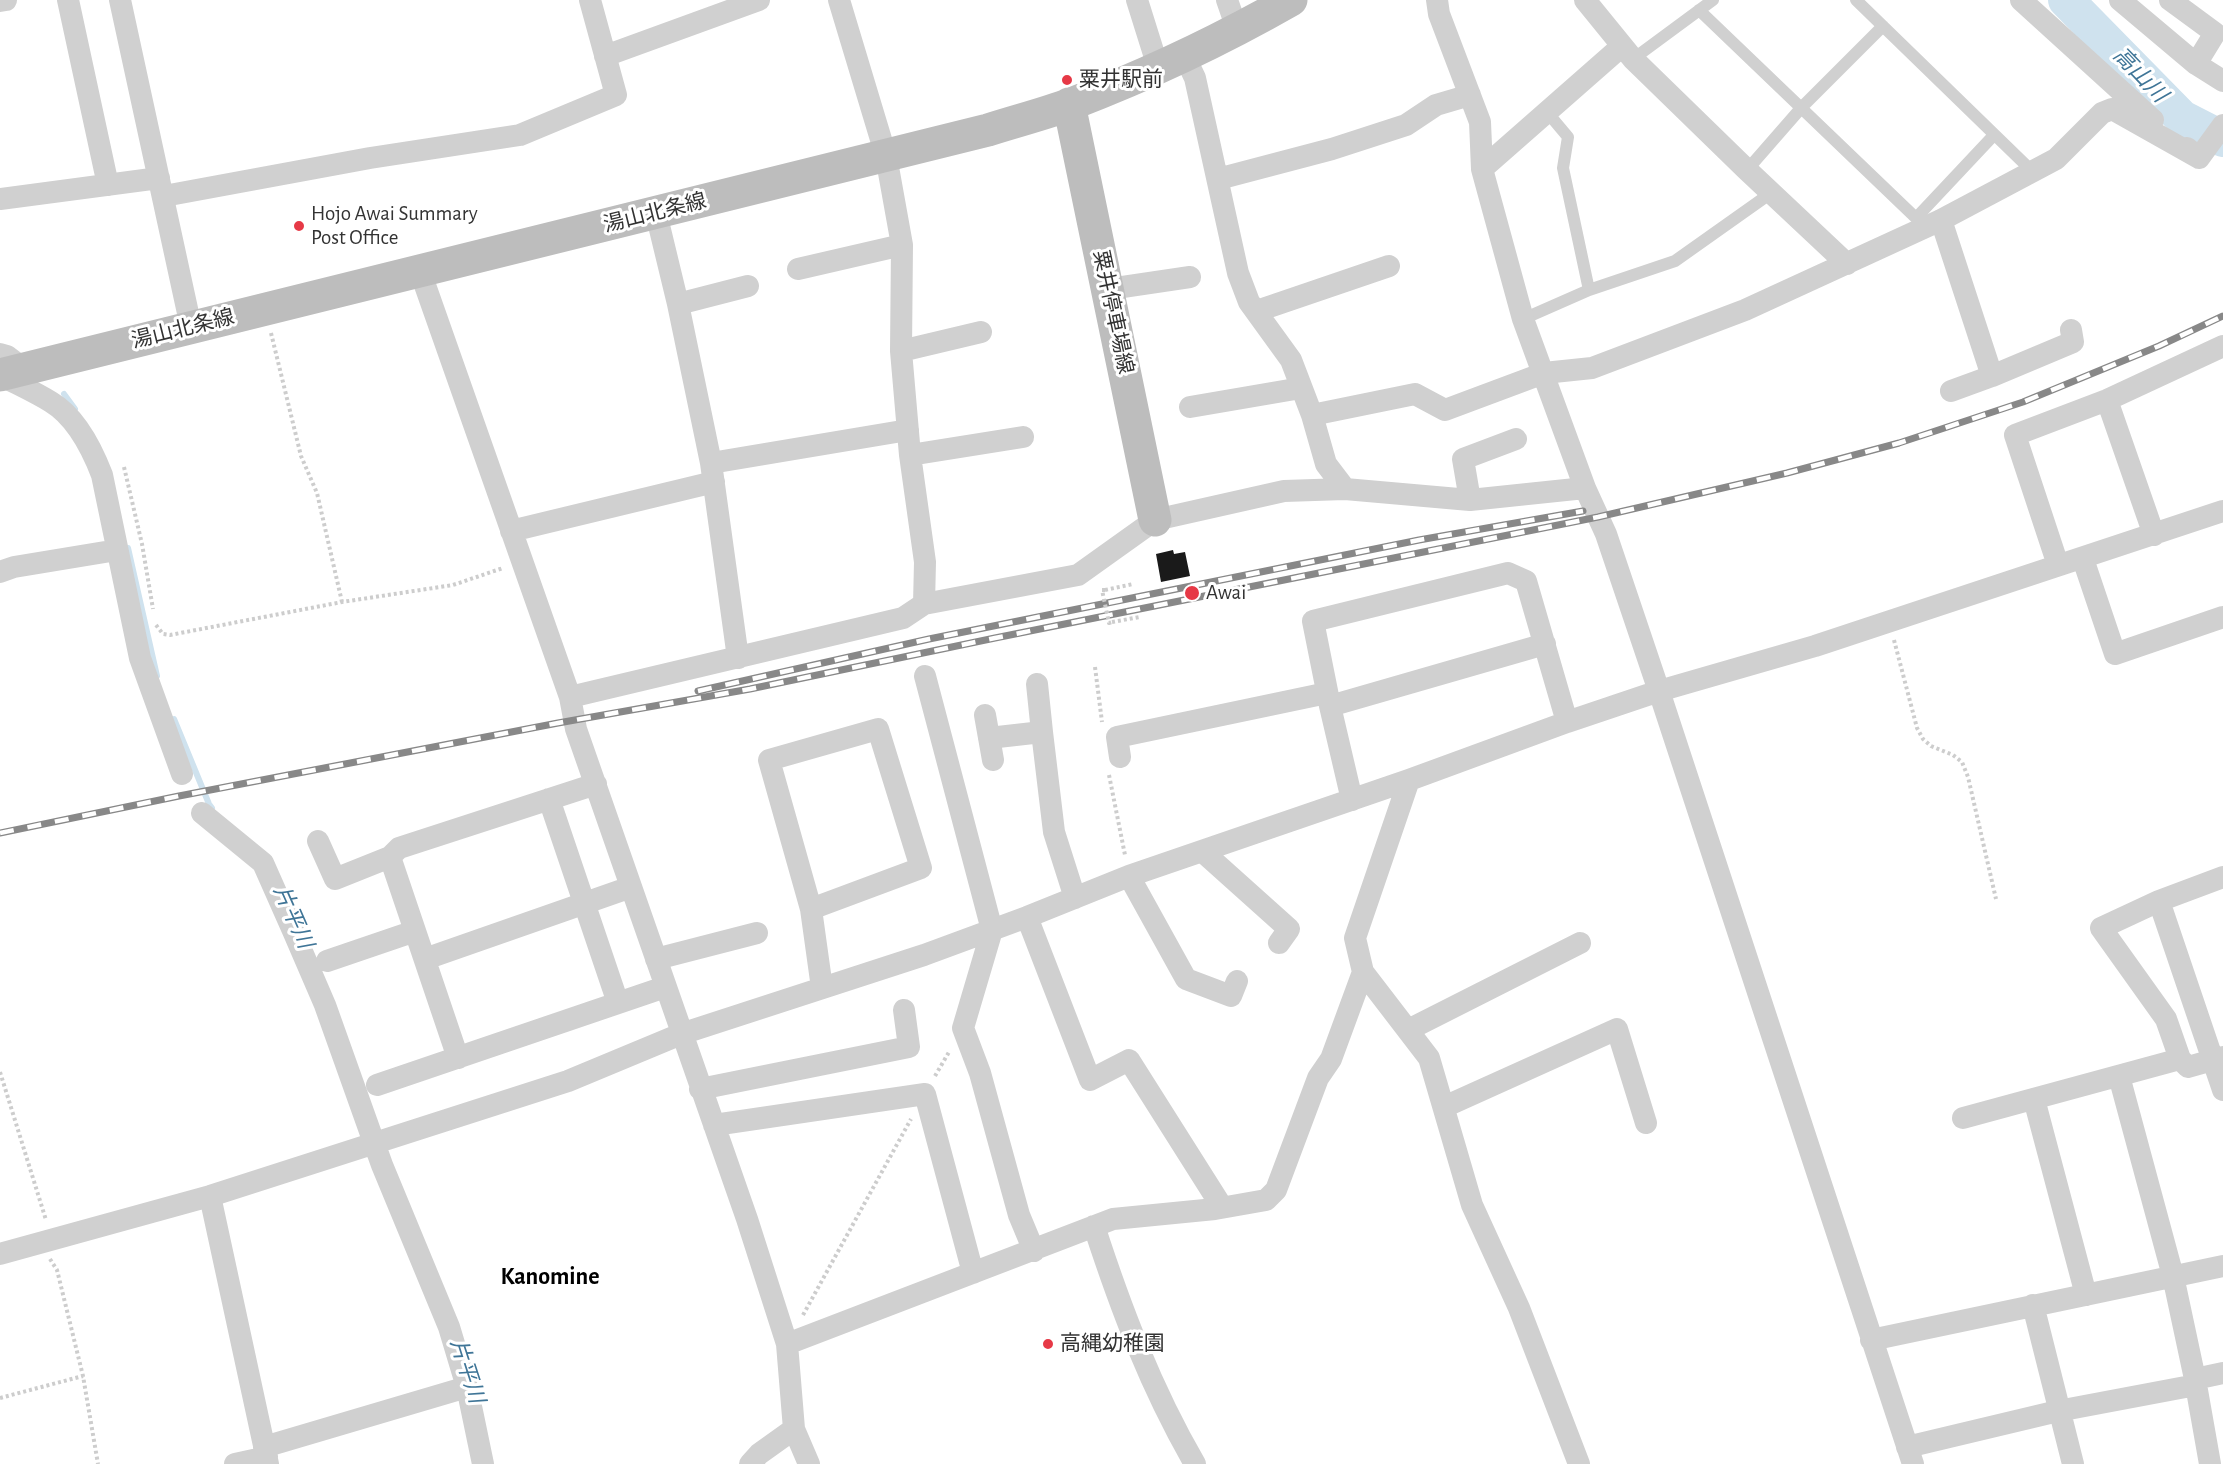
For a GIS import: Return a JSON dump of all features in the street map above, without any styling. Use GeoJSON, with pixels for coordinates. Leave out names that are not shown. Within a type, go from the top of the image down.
{"type":"FeatureCollection","features":[{"type":"Feature","properties":{"kind":"main road","name":"湯山北条線"},"geometry":{"type":"LineString","coordinates":[[6,368],[191,327],[420,272],[988,130],[1069,104],[1171,61],[1232,14],[1291,0]]}},
{"type":"Feature","properties":{"kind":"main road","name":"粟井停車場線"},"geometry":{"type":"LineString","coordinates":[[1069,104],[1155,520]]}},
{"type":"Feature","properties":{"kind":"street"},"geometry":{"type":"LineString","coordinates":[[0,1],[6,0]]}},
{"type":"Feature","properties":{"kind":"street"},"geometry":{"type":"LineString","coordinates":[[68,0],[108,185]]}},
{"type":"Feature","properties":{"kind":"street"},"geometry":{"type":"LineString","coordinates":[[120,0],[191,327]]}},
{"type":"Feature","properties":{"kind":"street"},"geometry":{"type":"LineString","coordinates":[[0,199],[108,185],[161,187],[520,135],[616,95],[590,0]]}},
{"type":"Feature","properties":{"kind":"street"},"geometry":{"type":"LineString","coordinates":[[605,56],[759,0]]}},
{"type":"Feature","properties":{"kind":"street"},"geometry":{"type":"LineString","coordinates":[[839,0],[886,156],[902,245],[901,351],[910,455],[925,562],[924,604]]}},
{"type":"Feature","properties":{"kind":"street"},"geometry":{"type":"LineString","coordinates":[[1137,0],[1171,61],[1195,78],[1238,273],[1249,302],[1291,360],[1312,416],[1326,465],[1345,489]]}},
{"type":"Feature","properties":{"kind":"street"},"geometry":{"type":"LineString","coordinates":[[1437,0],[1439,14],[1480,122],[1482,169],[1523,319],[1585,488],[1606,534],[1910,1456],[2058,1411],[2196,1382],[2223,1373]]}},
{"type":"Feature","properties":{"kind":"street"},"geometry":{"type":"LineString","coordinates":[[1585,0],[1628,53],[1847,264]]}},
{"type":"Feature","properties":{"kind":"street"},"geometry":{"type":"LineString","coordinates":[[2020,0],[2130,101],[2202,153]]}},
{"type":"Feature","properties":{"kind":"street"},"geometry":{"type":"LineString","coordinates":[[2120,0],[2196,63],[2223,81]]}},
{"type":"Feature","properties":{"kind":"street"},"geometry":{"type":"LineString","coordinates":[[2170,0],[2215,33],[2196,63]]}},
{"type":"Feature","properties":{"kind":"street"},"geometry":{"type":"LineString","coordinates":[[1482,169],[1548,112],[1628,53]]}},
{"type":"Feature","properties":{"kind":"street"},"geometry":{"type":"LineString","coordinates":[[1218,179],[1332,149],[1406,125],[1436,105],[1470,95]]}},
{"type":"Feature","properties":{"kind":"street"},"geometry":{"type":"LineString","coordinates":[[1312,416],[1415,394],[1445,410],[1544,373],[1592,369],[1745,310],[1941,220],[2056,159],[2102,113],[2112,109],[2202,153]]}},
{"type":"Feature","properties":{"kind":"street"},"geometry":{"type":"LineString","coordinates":[[2202,153],[2223,125]]}},
{"type":"Feature","properties":{"kind":"street"},"geometry":{"type":"LineString","coordinates":[[656,213],[678,304],[713,473],[738,658]]}},
{"type":"Feature","properties":{"kind":"street"},"geometry":{"type":"LineString","coordinates":[[1941,220],[1992,376]]}},
{"type":"Feature","properties":{"kind":"street"},"geometry":{"type":"LineString","coordinates":[[798,269],[902,245]]}},
{"type":"Feature","properties":{"kind":"street"},"geometry":{"type":"LineString","coordinates":[[1257,311],[1389,266]]}},
{"type":"Feature","properties":{"kind":"street"},"geometry":{"type":"LineString","coordinates":[[420,272],[570,697],[576,729],[747,1219],[787,1344],[794,1429],[809,1464]]}},
{"type":"Feature","properties":{"kind":"street"},"geometry":{"type":"LineString","coordinates":[[1108,289],[1190,277]]}},
{"type":"Feature","properties":{"kind":"street"},"geometry":{"type":"LineString","coordinates":[[678,304],[748,286]]}},
{"type":"Feature","properties":{"kind":"street"},"geometry":{"type":"LineString","coordinates":[[1951,391],[2073,342],[2072,330]]}},
{"type":"Feature","properties":{"kind":"street"},"geometry":{"type":"LineString","coordinates":[[901,351],[981,332]]}},
{"type":"Feature","properties":{"kind":"street"},"geometry":{"type":"LineString","coordinates":[[2058,566],[2015,435],[2107,400],[2223,346]]}},
{"type":"Feature","properties":{"kind":"street"},"geometry":{"type":"LineString","coordinates":[[6,368],[53,402],[68,416],[94,455],[102,475],[140,658],[182,774]]}},
{"type":"Feature","properties":{"kind":"street"},"geometry":{"type":"LineString","coordinates":[[1190,407],[1301,388]]}},
{"type":"Feature","properties":{"kind":"street"},"geometry":{"type":"LineString","coordinates":[[2107,400],[2154,535]]}},
{"type":"Feature","properties":{"kind":"street"},"geometry":{"type":"LineString","coordinates":[[511,531],[713,473],[908,430]]}},
{"type":"Feature","properties":{"kind":"street"},"geometry":{"type":"LineString","coordinates":[[910,455],[1023,437]]}},
{"type":"Feature","properties":{"kind":"street"},"geometry":{"type":"LineString","coordinates":[[1470,500],[1463,459],[1516,439]]}},
{"type":"Feature","properties":{"kind":"street"},"geometry":{"type":"LineString","coordinates":[[570,697],[903,618],[924,604],[1078,575],[1155,520],[1284,491],[1345,489],[1470,500],[1585,488]]}},
{"type":"Feature","properties":{"kind":"street"},"geometry":{"type":"LineString","coordinates":[[0,1254],[210,1196],[568,1081],[681,1034],[924,955],[1129,876],[1352,800],[1568,722],[1659,691],[1815,646],[2223,511]]}},
{"type":"Feature","properties":{"kind":"street"},"geometry":{"type":"LineString","coordinates":[[0,572],[14,567],[117,550]]}},
{"type":"Feature","properties":{"kind":"street"},"geometry":{"type":"LineString","coordinates":[[2083,559],[2115,654],[2223,617]]}},
{"type":"Feature","properties":{"kind":"street"},"geometry":{"type":"LineString","coordinates":[[1352,800],[1328,699],[1313,621],[1508,573],[1526,581],[1568,722]]}},
{"type":"Feature","properties":{"kind":"street"},"geometry":{"type":"LineString","coordinates":[[1120,757],[1117,736],[1328,699],[1545,644]]}},
{"type":"Feature","properties":{"kind":"street"},"geometry":{"type":"LineString","coordinates":[[926,676],[992,930],[963,1028],[980,1073],[1019,1215],[1034,1251]]}},
{"type":"Feature","properties":{"kind":"street"},"geometry":{"type":"LineString","coordinates":[[1037,684],[1054,832],[1075,898]]}},
{"type":"Feature","properties":{"kind":"street"},"geometry":{"type":"LineString","coordinates":[[985,715],[991,749],[1042,732]]}},
{"type":"Feature","properties":{"kind":"street"},"geometry":{"type":"LineString","coordinates":[[811,909],[921,868],[878,729],[769,760],[811,909],[822,988]]}},
{"type":"Feature","properties":{"kind":"street"},"geometry":{"type":"LineString","coordinates":[[1409,780],[1355,938],[1363,972],[1429,1058],[1472,1205],[1519,1308],[1579,1464]]}},
{"type":"Feature","properties":{"kind":"street"},"geometry":{"type":"LineString","coordinates":[[318,841],[335,879],[390,857],[399,848],[596,784]]}},
{"type":"Feature","properties":{"kind":"street"},"geometry":{"type":"LineString","coordinates":[[549,799],[618,1003]]}},
{"type":"Feature","properties":{"kind":"street"},"geometry":{"type":"LineString","coordinates":[[201,813],[263,863],[325,1005],[379,1141],[448,1327],[467,1387],[483,1464]]}},
{"type":"Feature","properties":{"kind":"street"},"geometry":{"type":"LineString","coordinates":[[1203,851],[1289,929],[1279,943]]}},
{"type":"Feature","properties":{"kind":"street"},"geometry":{"type":"LineString","coordinates":[[390,857],[458,1058]]}},
{"type":"Feature","properties":{"kind":"street"},"geometry":{"type":"LineString","coordinates":[[1129,876],[1186,979],[1231,996],[1238,981]]}},
{"type":"Feature","properties":{"kind":"street"},"geometry":{"type":"LineString","coordinates":[[2218,1059],[2188,1067],[2180,1059],[2166,1019],[2101,928],[2159,901],[2223,877]]}},
{"type":"Feature","properties":{"kind":"street"},"geometry":{"type":"LineString","coordinates":[[425,959],[631,887]]}},
{"type":"Feature","properties":{"kind":"street"},"geometry":{"type":"LineString","coordinates":[[2159,901],[2218,1059],[2223,1090]]}},
{"type":"Feature","properties":{"kind":"street"},"geometry":{"type":"LineString","coordinates":[[1027,917],[1090,1080],[1129,1060],[1222,1207]]}},
{"type":"Feature","properties":{"kind":"street"},"geometry":{"type":"LineString","coordinates":[[327,961],[415,931]]}},
{"type":"Feature","properties":{"kind":"street"},"geometry":{"type":"LineString","coordinates":[[656,960],[757,933]]}},
{"type":"Feature","properties":{"kind":"street"},"geometry":{"type":"LineString","coordinates":[[1408,1030],[1580,943]]}},
{"type":"Feature","properties":{"kind":"street"},"geometry":{"type":"LineString","coordinates":[[787,1344],[1113,1219],[1266,1200],[1276,1190],[1318,1078],[1331,1059],[1363,972]]}},
{"type":"Feature","properties":{"kind":"street"},"geometry":{"type":"LineString","coordinates":[[377,1085],[665,987]]}},
{"type":"Feature","properties":{"kind":"street"},"geometry":{"type":"LineString","coordinates":[[700,1089],[909,1047],[904,1010]]}},
{"type":"Feature","properties":{"kind":"street"},"geometry":{"type":"LineString","coordinates":[[1444,1107],[1617,1029],[1646,1123]]}},
{"type":"Feature","properties":{"kind":"street"},"geometry":{"type":"LineString","coordinates":[[1963,1118],[2180,1059]]}},
{"type":"Feature","properties":{"kind":"street"},"geometry":{"type":"LineString","coordinates":[[2119,1076],[2174,1276],[2210,1464]]}},
{"type":"Feature","properties":{"kind":"street"},"geometry":{"type":"LineString","coordinates":[[714,1125],[925,1094],[973,1273]]}},
{"type":"Feature","properties":{"kind":"street"},"geometry":{"type":"LineString","coordinates":[[2034,1099],[2086,1294]]}},
{"type":"Feature","properties":{"kind":"street"},"geometry":{"type":"LineString","coordinates":[[210,1196],[266,1456]]}},
{"type":"Feature","properties":{"kind":"street"},"geometry":{"type":"LineString","coordinates":[[1094,1226],[1122,1311],[1169,1419],[1195,1464]]}},
{"type":"Feature","properties":{"kind":"street"},"geometry":{"type":"LineString","coordinates":[[1871,1340],[2223,1266]]}},
{"type":"Feature","properties":{"kind":"street"},"geometry":{"type":"LineString","coordinates":[[2033,1305],[2073,1464]]}},
{"type":"Feature","properties":{"kind":"street"},"geometry":{"type":"LineString","coordinates":[[235,1464],[266,1456],[467,1387]]}},
{"type":"Feature","properties":{"kind":"street"},"geometry":{"type":"LineString","coordinates":[[750,1464],[759,1454],[794,1429]]}},
{"type":"Feature","properties":{"kind":"lane"},"geometry":{"type":"LineString","coordinates":[[1628,53],[1713,0]]}},
{"type":"Feature","properties":{"kind":"lane"},"geometry":{"type":"LineString","coordinates":[[1856,0],[2032,171]]}},
{"type":"Feature","properties":{"kind":"lane"},"geometry":{"type":"LineString","coordinates":[[1699,10],[1916,218],[1994,135]]}},
{"type":"Feature","properties":{"kind":"lane"},"geometry":{"type":"LineString","coordinates":[[1747,170],[1802,107],[1883,26]]}},
{"type":"Feature","properties":{"kind":"lane"},"geometry":{"type":"LineString","coordinates":[[1548,112],[1568,137],[1563,168],[1589,290]]}},
{"type":"Feature","properties":{"kind":"lane"},"geometry":{"type":"LineString","coordinates":[[1523,319],[1589,290],[1675,261],[1771,193]]}},
{"type":"Feature","properties":{"kind":"path"},"geometry":{"type":"LineString","coordinates":[[265,309],[301,456],[317,493],[342,602]]}},
{"type":"Feature","properties":{"kind":"path"},"geometry":{"type":"LineString","coordinates":[[122,463],[142,544],[154,612]]}},
{"type":"Feature","properties":{"kind":"path"},"geometry":{"type":"LineString","coordinates":[[155,622],[163,634],[170,635],[342,602],[453,585],[522,562]]}},
{"type":"Feature","properties":{"kind":"path"},"geometry":{"type":"LineString","coordinates":[[1133,584],[1102,590],[1108,623],[1140,617]]}},
{"type":"Feature","properties":{"kind":"path"},"geometry":{"type":"LineString","coordinates":[[1889,622],[1917,728],[1931,746],[1953,755],[1962,762],[1968,777],[1996,899]]}},
{"type":"Feature","properties":{"kind":"path"},"geometry":{"type":"LineString","coordinates":[[787,1344],[963,1028]]}},
{"type":"Feature","properties":{"kind":"path"},"geometry":{"type":"LineString","coordinates":[[0,1072],[46,1242],[57,1270],[83,1376],[89,1425],[98,1464]]}},
{"type":"Feature","properties":{"kind":"path"},"geometry":{"type":"LineString","coordinates":[[0,1398],[83,1376]]}},
{"type":"Feature","properties":{"kind":"water"},"geometry":{"type":"Polygon","coordinates":[[[2058,0],[2074,0],[2162,100],[2058,0]]]}},
{"type":"Feature","properties":{"kind":"building"},"geometry":{"type":"Polygon","coordinates":[[[1173,550],[1174,554],[1185,552],[1190,576],[1161,582],[1156,554],[1173,550]]]}},
{"type":"Feature","properties":{"kind":"waterway","name":"高山川"},"geometry":{"type":"LineString","coordinates":[[2066,0],[2182,118],[2223,139]]}},
{"type":"Feature","properties":{"kind":"waterway","name":"片平川"},"geometry":{"type":"LineString","coordinates":[[64,394],[75,409]]}},
{"type":"Feature","properties":{"kind":"waterway","name":"片平川"},"geometry":{"type":"LineString","coordinates":[[128,548],[157,676]]}},
{"type":"Feature","properties":{"kind":"waterway","name":"片平川"},"geometry":{"type":"LineString","coordinates":[[174,719],[212,808]]}},
{"type":"Feature","properties":{"kind":"railway"},"geometry":{"type":"LineString","coordinates":[[0,833],[558,723],[750,689],[1598,517],[1787,473],[1899,443],[2023,402],[2159,346],[2223,316]]}},
{"type":"Feature","properties":{"kind":"railway"},"geometry":{"type":"LineString","coordinates":[[698,691],[929,639],[1419,540],[1583,511]]}},
{"type":"Feature","properties":{"kind":"place","name":"粟井駅前"},"geometry":{"type":"Point","coordinates":[1067,80]}},
{"type":"Feature","properties":{"kind":"place","name":"Hojo Awai Summary Post Office"},"geometry":{"type":"Point","coordinates":[299,226]}},
{"type":"Feature","properties":{"kind":"place","name":"Awai"},"geometry":{"type":"Point","coordinates":[1192,593]}},
{"type":"Feature","properties":{"kind":"place","name":"高縄幼稚園"},"geometry":{"type":"Point","coordinates":[1048,1344]}},
{"type":"Feature","properties":{"kind":"district","name":"Kanomine"},"geometry":{"type":"Point","coordinates":[550,1277]}}]}
